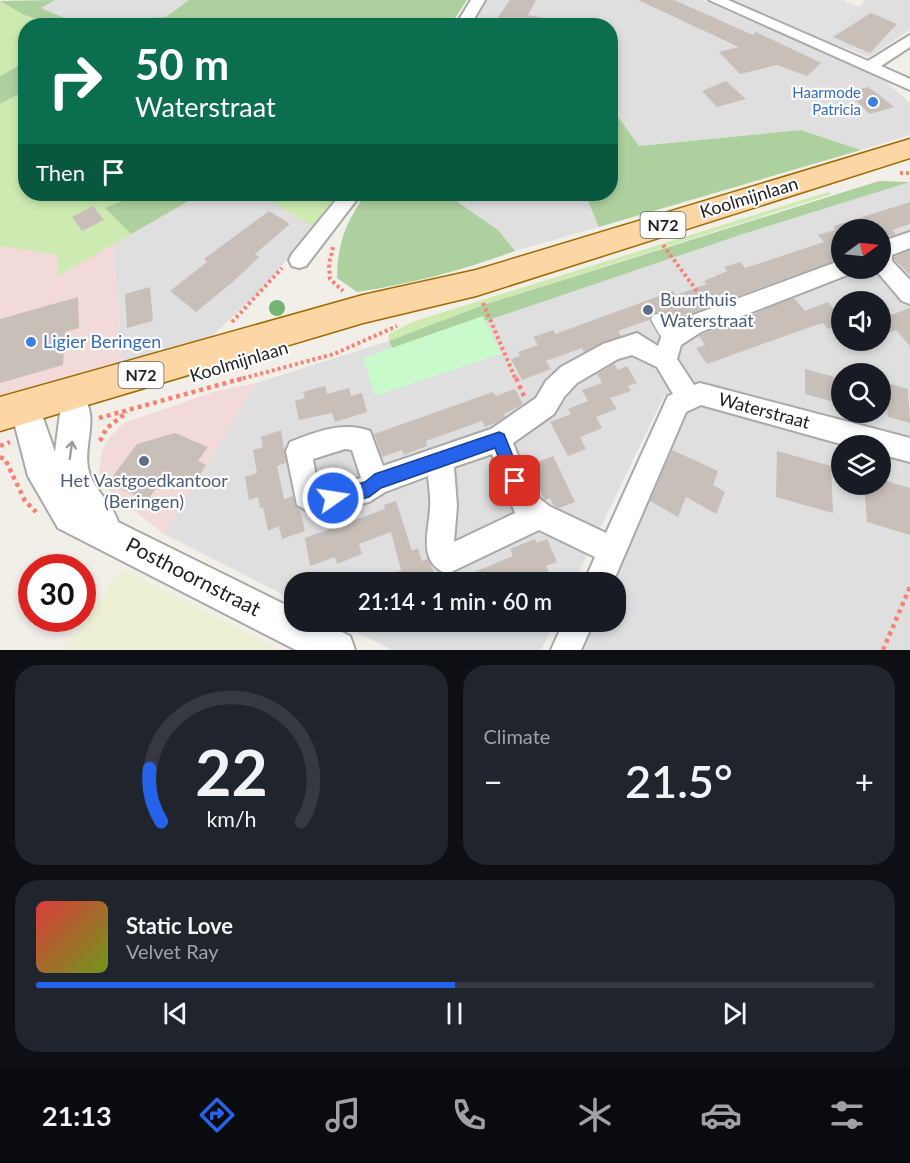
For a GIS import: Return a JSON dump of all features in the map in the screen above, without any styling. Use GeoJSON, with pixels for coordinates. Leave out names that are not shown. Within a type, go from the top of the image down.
{"type":"FeatureCollection","features":[{"type":"Feature","properties":{"kind":"main road","name":"Koolmijnlaan"},"geometry":{"type":"LineString","coordinates":[[10,425],[76,413],[478,290],[850,168],[881,155],[910,148]]}},
{"type":"Feature","properties":{"kind":"main road","name":"Koolmijnlaan"},"geometry":{"type":"LineString","coordinates":[[850,168],[910,162]]}},
{"type":"Feature","properties":{"kind":"main road","name":"Koolmijnlaan"},"geometry":{"type":"LineString","coordinates":[[10,425],[363,309],[478,290]]}},
{"type":"Feature","properties":{"kind":"street"},"geometry":{"type":"LineString","coordinates":[[467,18],[478,0]]}},
{"type":"Feature","properties":{"kind":"street"},"geometry":{"type":"LineString","coordinates":[[716,0],[910,85]]}},
{"type":"Feature","properties":{"kind":"street"},"geometry":{"type":"LineString","coordinates":[[871,66],[910,40]]}},
{"type":"Feature","properties":{"kind":"street"},"geometry":{"type":"LineString","coordinates":[[894,78],[910,93]]}},
{"type":"Feature","properties":{"kind":"street"},"geometry":{"type":"LineString","coordinates":[[300,260],[346,201]]}},
{"type":"Feature","properties":{"kind":"street"},"geometry":{"type":"LineString","coordinates":[[891,247],[910,240]]}},
{"type":"Feature","properties":{"kind":"street"},"geometry":{"type":"LineString","coordinates":[[375,482],[499,439],[531,413],[545,406],[555,389],[569,375],[611,351],[637,343],[642,350],[668,349],[693,325],[831,273]]}},
{"type":"Feature","properties":{"kind":"street"},"geometry":{"type":"LineString","coordinates":[[891,275],[910,295]]}},
{"type":"Feature","properties":{"kind":"street"},"geometry":{"type":"LineString","coordinates":[[603,572],[676,405],[688,398],[668,349]]}},
{"type":"Feature","properties":{"kind":"street","name":"Waterstraat"},"geometry":{"type":"LineString","coordinates":[[688,398],[700,394],[910,450]]}},
{"type":"Feature","properties":{"kind":"street","name":"Posthoornstraat"},"geometry":{"type":"LineString","coordinates":[[76,413],[69,464],[79,494],[114,536]]}},
{"type":"Feature","properties":{"kind":"street","name":"Posthoornstraat"},"geometry":{"type":"LineString","coordinates":[[10,425],[70,516],[114,536],[336,650]]}},
{"type":"Feature","properties":{"kind":"street"},"geometry":{"type":"LineString","coordinates":[[499,439],[523,502],[539,516],[613,551]]}},
{"type":"Feature","properties":{"kind":"street"},"geometry":{"type":"LineString","coordinates":[[440,461],[444,506],[439,550],[447,560],[539,516]]}},
{"type":"Feature","properties":{"kind":"street"},"geometry":{"type":"LineString","coordinates":[[566,650],[574,632]]}},
{"type":"Feature","properties":{"kind":"lane"},"geometry":{"type":"LineString","coordinates":[[657,319],[668,349]]}},
{"type":"Feature","properties":{"kind":"path"},"geometry":{"type":"LineString","coordinates":[[330,223],[334,243],[329,264],[330,279],[342,291],[351,295]]}},
{"type":"Feature","properties":{"kind":"path"},"geometry":{"type":"LineString","coordinates":[[659,240],[717,317]]}},
{"type":"Feature","properties":{"kind":"path"},"geometry":{"type":"LineString","coordinates":[[227,331],[232,321],[285,265],[300,260]]}},
{"type":"Feature","properties":{"kind":"path"},"geometry":{"type":"LineString","coordinates":[[478,290],[489,315],[487,317],[531,413]]}},
{"type":"Feature","properties":{"kind":"path"},"geometry":{"type":"LineString","coordinates":[[96,448],[106,429],[133,409]]}},
{"type":"Feature","properties":{"kind":"path"},"geometry":{"type":"LineString","coordinates":[[883,650],[910,587]]}},
{"type":"Feature","properties":{"kind":"shaded area"},"geometry":{"type":"Polygon","coordinates":[[[55,0],[189,0],[167,17],[65,18],[41,8],[55,0]]]}},
{"type":"Feature","properties":{"kind":"shaded area"},"geometry":{"type":"Polygon","coordinates":[[[487,0],[702,0],[854,64],[885,81],[910,103],[910,135],[861,150],[801,130],[639,146],[618,117],[618,18],[476,18],[487,0]]]}},
{"type":"Feature","properties":{"kind":"shaded area"},"geometry":{"type":"Polygon","coordinates":[[[728,0],[843,0],[860,7],[826,41],[728,0]]]}},
{"type":"Feature","properties":{"kind":"shaded area"},"geometry":{"type":"Polygon","coordinates":[[[866,0],[910,0],[910,30],[869,57],[826,41],[866,0]]]}},
{"type":"Feature","properties":{"kind":"shaded area"},"geometry":{"type":"Polygon","coordinates":[[[910,182],[910,441],[847,423],[891,423],[891,363],[831,363],[831,418],[715,385],[689,384],[673,390],[663,398],[579,572],[284,572],[284,595],[164,534],[256,383],[389,341],[394,352],[743,234],[910,182]]]}},
{"type":"Feature","properties":{"kind":"shaded area"},"geometry":{"type":"Polygon","coordinates":[[[189,201],[271,201],[314,227],[263,288],[209,339],[123,365],[113,244],[189,201]]]}},
{"type":"Feature","properties":{"kind":"shaded area"},"geometry":{"type":"Polygon","coordinates":[[[457,201],[588,201],[599,227],[515,251],[498,230],[457,201]]]}},
{"type":"Feature","properties":{"kind":"shaded area"},"geometry":{"type":"Polygon","coordinates":[[[113,244],[123,365],[0,398],[0,246],[57,255],[58,276],[113,244]]]}},
{"type":"Feature","properties":{"kind":"shaded area"},"geometry":{"type":"Polygon","coordinates":[[[256,383],[164,534],[112,493],[103,482],[99,471],[102,451],[109,438],[124,423],[213,392],[256,383]]]}},
{"type":"Feature","properties":{"kind":"shaded area"},"geometry":{"type":"Polygon","coordinates":[[[700,403],[831,436],[831,495],[891,495],[891,452],[910,457],[910,650],[581,650],[589,632],[626,632],[626,572],[614,572],[684,408],[700,403]]]}},
{"type":"Feature","properties":{"kind":"shaded area"},"geometry":{"type":"Polygon","coordinates":[[[357,632],[550,632],[541,650],[392,650],[357,632]]]}},
{"type":"Feature","properties":{"kind":"green space"},"geometry":{"type":"Polygon","coordinates":[[[55,0],[41,8],[65,18],[34,18],[0,1],[55,0]]]}},
{"type":"Feature","properties":{"kind":"green space"},"geometry":{"type":"Polygon","coordinates":[[[189,0],[467,0],[455,18],[142,18],[166,17],[189,0]]]}},
{"type":"Feature","properties":{"kind":"green space"},"geometry":{"type":"Polygon","coordinates":[[[0,1],[34,18],[18,18],[18,66],[0,76],[0,1]]]}},
{"type":"Feature","properties":{"kind":"green space"},"geometry":{"type":"Polygon","coordinates":[[[18,66],[18,95],[0,104],[0,76],[18,66]]]}},
{"type":"Feature","properties":{"kind":"green space"},"geometry":{"type":"Polygon","coordinates":[[[18,95],[18,201],[124,201],[106,209],[131,234],[58,276],[57,255],[0,246],[0,104],[18,95]]]}},
{"type":"Feature","properties":{"kind":"green space"},"geometry":{"type":"Polygon","coordinates":[[[618,117],[639,146],[801,130],[861,150],[599,227],[588,201],[618,201],[618,117]]]}},
{"type":"Feature","properties":{"kind":"green space"},"geometry":{"type":"Polygon","coordinates":[[[879,181],[910,182],[743,234],[394,352],[389,341],[483,305],[879,181]]]}},
{"type":"Feature","properties":{"kind":"green space"},"geometry":{"type":"Polygon","coordinates":[[[828,192],[832,194],[483,305],[389,341],[388,334],[415,321],[828,192]]]}},
{"type":"Feature","properties":{"kind":"green space"},"geometry":{"type":"Polygon","coordinates":[[[122,201],[189,201],[131,234],[105,208],[122,201]]]}},
{"type":"Feature","properties":{"kind":"green space"},"geometry":{"type":"Polygon","coordinates":[[[271,201],[332,201],[314,227],[271,201]]]}},
{"type":"Feature","properties":{"kind":"green space"},"geometry":{"type":"Polygon","coordinates":[[[361,201],[457,201],[498,230],[515,251],[437,276],[357,292],[337,278],[341,243],[353,214],[361,201]]]}},
{"type":"Feature","properties":{"kind":"green space"},"geometry":{"type":"Polygon","coordinates":[[[483,316],[501,354],[375,396],[363,358],[483,316]]]}},
{"type":"Feature","properties":{"kind":"green space"},"geometry":{"type":"Polygon","coordinates":[[[122,569],[279,650],[65,650],[78,632],[96,632],[96,606],[122,569]]]}},
{"type":"Feature","properties":{"kind":"building"},"geometry":{"type":"Polygon","coordinates":[[[510,0],[536,0],[528,15],[543,18],[498,18],[510,0]]]}},
{"type":"Feature","properties":{"kind":"building"},"geometry":{"type":"Polygon","coordinates":[[[638,0],[674,0],[753,35],[756,32],[821,63],[807,76],[777,65],[740,74],[719,52],[739,47],[638,0]]]}},
{"type":"Feature","properties":{"kind":"building"},"geometry":{"type":"Polygon","coordinates":[[[871,13],[897,24],[870,53],[833,37],[871,13]]]}},
{"type":"Feature","properties":{"kind":"building"},"geometry":{"type":"Polygon","coordinates":[[[726,81],[746,99],[717,107],[702,91],[726,81]]]}},
{"type":"Feature","properties":{"kind":"building"},"geometry":{"type":"Polygon","coordinates":[[[868,87],[894,107],[870,114],[847,92],[868,87]]]}},
{"type":"Feature","properties":{"kind":"building"},"geometry":{"type":"Polygon","coordinates":[[[910,202],[910,224],[892,230],[896,234],[891,236],[891,219],[856,219],[910,202]]]}},
{"type":"Feature","properties":{"kind":"building"},"geometry":{"type":"Polygon","coordinates":[[[93,206],[104,220],[82,231],[72,217],[93,206]]]}},
{"type":"Feature","properties":{"kind":"building"},"geometry":{"type":"Polygon","coordinates":[[[269,211],[290,224],[255,254],[259,257],[234,281],[196,312],[170,291],[207,262],[204,259],[269,211]]]}},
{"type":"Feature","properties":{"kind":"building"},"geometry":{"type":"Polygon","coordinates":[[[831,231],[831,262],[669,320],[666,314],[652,313],[649,320],[618,331],[621,336],[584,352],[582,348],[546,361],[551,369],[522,380],[511,359],[520,356],[518,352],[538,345],[533,337],[553,330],[555,334],[673,291],[676,295],[707,284],[704,281],[727,271],[724,267],[740,262],[745,268],[824,242],[818,235],[831,231]]]}},
{"type":"Feature","properties":{"kind":"building"},"geometry":{"type":"Polygon","coordinates":[[[910,250],[910,275],[894,257],[910,250]]]}},
{"type":"Feature","properties":{"kind":"building"},"geometry":{"type":"Polygon","coordinates":[[[150,287],[153,321],[127,328],[125,294],[150,287]]]}},
{"type":"Feature","properties":{"kind":"building","name":"Ligier Beringen"},"geometry":{"type":"Polygon","coordinates":[[[78,297],[79,328],[65,332],[63,365],[0,383],[0,319],[78,297]]]}},
{"type":"Feature","properties":{"kind":"building"},"geometry":{"type":"Polygon","coordinates":[[[794,298],[805,311],[828,302],[831,305],[831,328],[828,329],[823,323],[816,325],[707,364],[696,348],[705,345],[699,336],[794,298]]]}},
{"type":"Feature","properties":{"kind":"building"},"geometry":{"type":"Polygon","coordinates":[[[910,308],[910,346],[896,330],[891,332],[891,315],[910,308]]]}},
{"type":"Feature","properties":{"kind":"building"},"geometry":{"type":"Polygon","coordinates":[[[614,364],[618,370],[627,366],[637,383],[628,386],[631,391],[610,398],[617,409],[596,417],[602,428],[580,437],[586,449],[568,456],[550,422],[571,414],[568,409],[588,401],[582,390],[602,383],[597,374],[614,364]]]}},
{"type":"Feature","properties":{"kind":"building"},"geometry":{"type":"Polygon","coordinates":[[[805,369],[831,376],[831,401],[805,394],[805,369]]]}},
{"type":"Feature","properties":{"kind":"building"},"geometry":{"type":"Polygon","coordinates":[[[891,384],[908,389],[910,423],[891,418],[891,384]]]}},
{"type":"Feature","properties":{"kind":"building"},"geometry":{"type":"Polygon","coordinates":[[[325,386],[327,394],[349,388],[351,396],[362,393],[367,412],[335,422],[332,413],[299,420],[295,401],[305,398],[303,392],[325,386]]]}},
{"type":"Feature","properties":{"kind":"building"},"geometry":{"type":"Polygon","coordinates":[[[515,389],[523,404],[504,414],[505,417],[497,422],[485,427],[482,421],[426,441],[427,446],[404,455],[402,450],[382,457],[374,434],[493,392],[496,396],[515,389]]]}},
{"type":"Feature","properties":{"kind":"building"},"geometry":{"type":"Polygon","coordinates":[[[281,430],[286,463],[277,466],[284,499],[293,496],[295,505],[300,510],[305,531],[282,539],[279,526],[268,531],[263,507],[260,508],[258,497],[249,500],[245,477],[257,473],[253,450],[263,447],[261,437],[281,430]]]}},
{"type":"Feature","properties":{"kind":"building"},"geometry":{"type":"Polygon","coordinates":[[[175,433],[208,447],[198,461],[206,465],[192,488],[172,478],[165,487],[159,484],[147,501],[114,485],[113,476],[137,444],[175,433]]]}},
{"type":"Feature","properties":{"kind":"building"},"geometry":{"type":"Polygon","coordinates":[[[672,450],[718,471],[713,485],[725,492],[716,514],[686,497],[678,517],[650,501],[672,450]]]}},
{"type":"Feature","properties":{"kind":"building"},"geometry":{"type":"Polygon","coordinates":[[[777,451],[831,466],[833,513],[776,497],[777,451]]]}},
{"type":"Feature","properties":{"kind":"building"},"geometry":{"type":"Polygon","coordinates":[[[553,456],[575,502],[559,508],[554,506],[550,498],[545,500],[539,488],[534,491],[525,467],[553,456]]]}},
{"type":"Feature","properties":{"kind":"building"},"geometry":{"type":"Polygon","coordinates":[[[891,482],[910,488],[910,535],[867,522],[865,495],[891,495],[891,482]]]}},
{"type":"Feature","properties":{"kind":"building"},"geometry":{"type":"Polygon","coordinates":[[[396,501],[412,551],[418,548],[422,561],[428,559],[434,572],[396,572],[401,570],[391,532],[359,544],[362,554],[337,564],[335,557],[310,566],[305,538],[385,509],[384,505],[396,501]]]}},
{"type":"Feature","properties":{"kind":"building"},"geometry":{"type":"Polygon","coordinates":[[[535,539],[537,543],[547,539],[557,562],[546,566],[549,572],[474,572],[513,556],[510,549],[535,539]]]}},
{"type":"Feature","properties":{"kind":"place","name":"Haarmode Patricia"},"geometry":{"type":"Point","coordinates":[873,102]}},
{"type":"Feature","properties":{"kind":"place","name":"Buurthuis Waterstraat"},"geometry":{"type":"Point","coordinates":[648,310]}},
{"type":"Feature","properties":{"kind":"place","name":"Ligier Beringen"},"geometry":{"type":"Point","coordinates":[31,342]}},
{"type":"Feature","properties":{"kind":"place","name":"Het Vastgoedkantoor (Beringen)"},"geometry":{"type":"Point","coordinates":[144,461]}},
{"type":"Feature","properties":{"kind":"route"},"geometry":{"type":"LineString","coordinates":[[333,498],[369,489],[375,482],[499,439],[515,481]]}}]}
